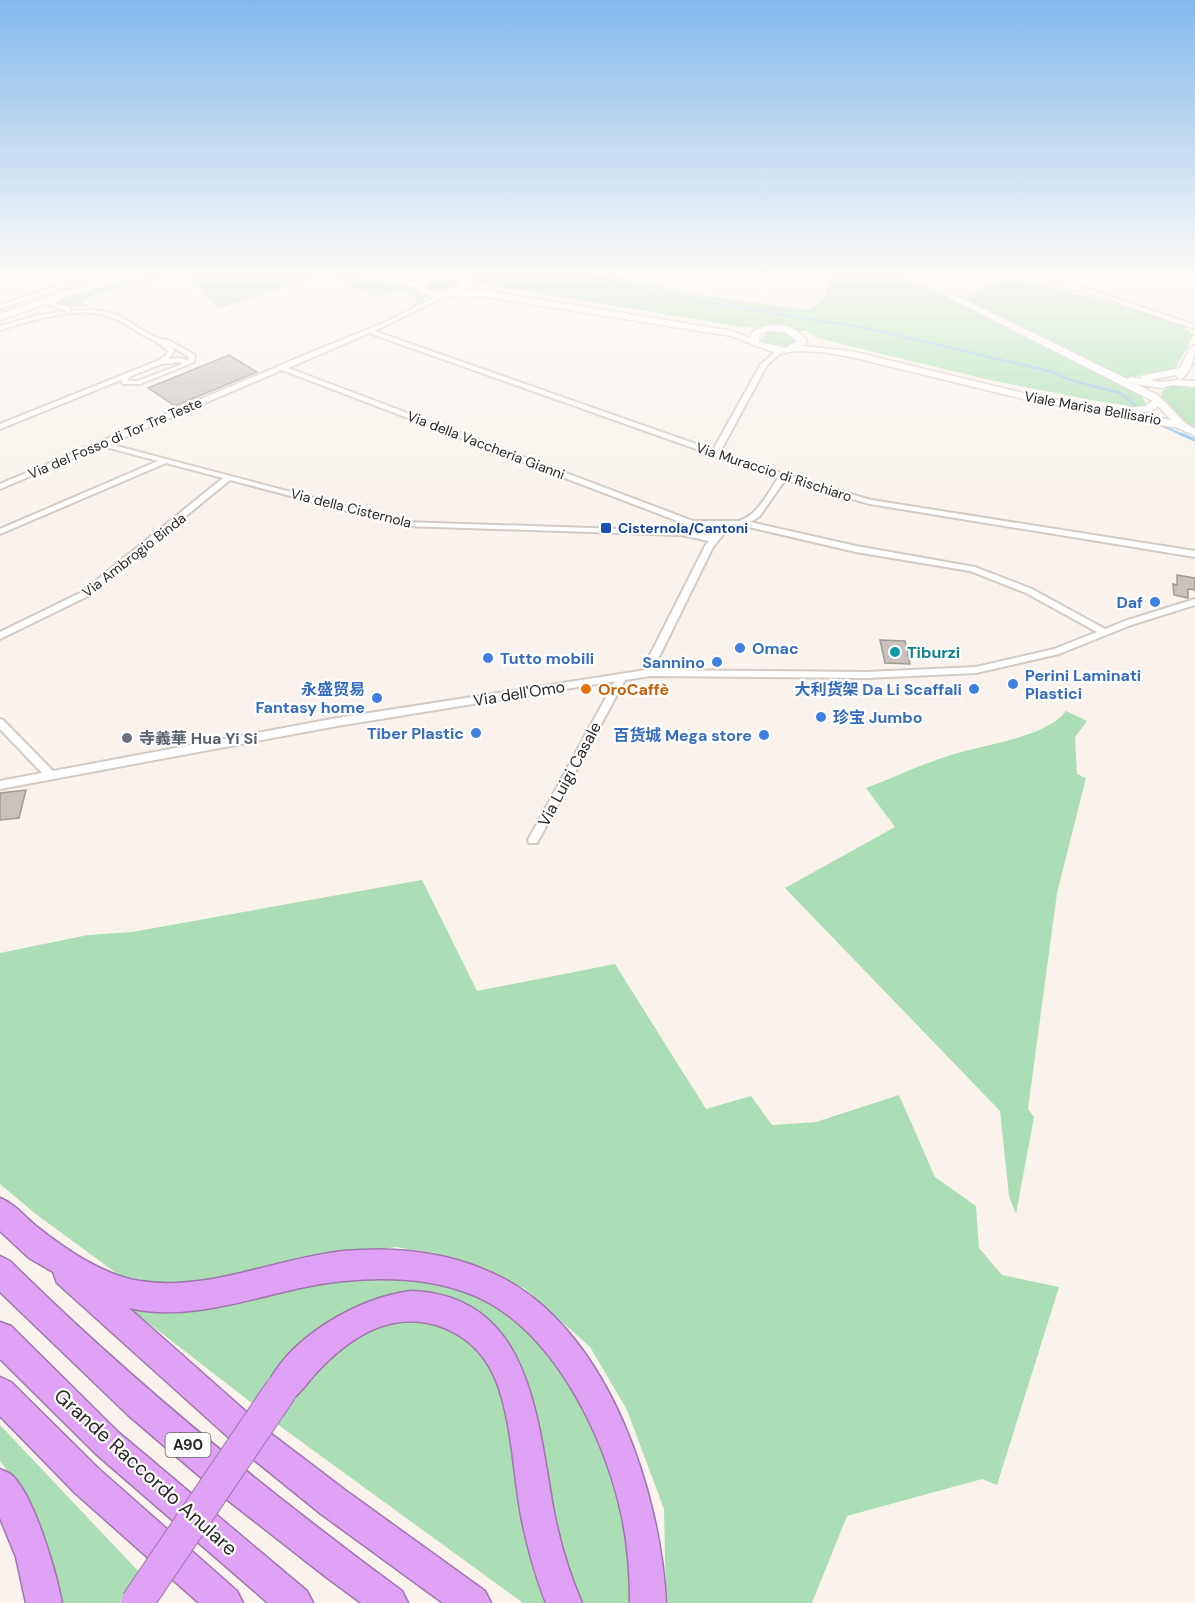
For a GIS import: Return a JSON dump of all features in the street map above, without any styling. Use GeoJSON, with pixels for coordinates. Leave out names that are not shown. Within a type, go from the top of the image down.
{"type":"FeatureCollection","features":[{"type":"Feature","properties":{"kind":"highway"},"geometry":{"type":"LineString","coordinates":[[0,1212],[259,1444],[350,1515],[473,1603]]}},
{"type":"Feature","properties":{"kind":"highway"},"geometry":{"type":"LineString","coordinates":[[29,1238],[85,1275],[114,1288],[140,1296],[194,1295],[314,1270],[397,1263],[424,1266],[452,1274],[507,1298],[527,1311],[555,1341],[572,1363],[604,1417],[621,1460],[635,1506],[646,1563],[648,1603]]}},
{"type":"Feature","properties":{"kind":"highway","name":"A90"},"geometry":{"type":"LineString","coordinates":[[0,1271],[57,1330],[144,1408],[339,1566],[390,1603]]}},
{"type":"Feature","properties":{"kind":"highway"},"geometry":{"type":"LineString","coordinates":[[136,1603],[281,1390],[306,1360],[323,1344],[347,1327],[384,1311],[400,1307],[430,1307],[456,1316],[476,1329],[498,1353],[507,1368],[514,1388],[548,1554],[564,1603]]}},
{"type":"Feature","properties":{"kind":"highway","name":"Grande Raccordo Anulare"},"geometry":{"type":"LineString","coordinates":[[0,1337],[107,1443],[295,1603]]}},
{"type":"Feature","properties":{"kind":"highway"},"geometry":{"type":"LineString","coordinates":[[0,1393],[87,1481],[225,1603]]}},
{"type":"Feature","properties":{"kind":"highway"},"geometry":{"type":"LineString","coordinates":[[0,1486],[27,1542],[41,1582],[44,1603]]}},
{"type":"Feature","properties":{"kind":"main road"},"geometry":{"type":"LineString","coordinates":[[771,348],[781,350]]}},
{"type":"Feature","properties":{"kind":"main road","name":"Viale Marisa Bellisario"},"geometry":{"type":"LineString","coordinates":[[839,348],[1044,395],[1138,411],[1150,408],[1157,399]]}},
{"type":"Feature","properties":{"kind":"main road"},"geometry":{"type":"LineString","coordinates":[[1055,348],[1157,399],[1181,425],[1195,433]]}},
{"type":"Feature","properties":{"kind":"main road"},"geometry":{"type":"LineString","coordinates":[[1069,348],[1135,381],[1161,385],[1173,382],[1195,384]]}},
{"type":"Feature","properties":{"kind":"main road","name":"Viale Marisa Bellisario"},"geometry":{"type":"LineString","coordinates":[[781,350],[823,349],[851,354],[1027,397],[1181,425]]}},
{"type":"Feature","properties":{"kind":"main road"},"geometry":{"type":"LineString","coordinates":[[1173,382],[1181,375],[1194,351]]}},
{"type":"Feature","properties":{"kind":"main road"},"geometry":{"type":"LineString","coordinates":[[1194,351],[1195,374]]}},
{"type":"Feature","properties":{"kind":"main road"},"geometry":{"type":"LineString","coordinates":[[1123,375],[1148,378],[1183,370]]}},
{"type":"Feature","properties":{"kind":"main road"},"geometry":{"type":"LineString","coordinates":[[1157,399],[1155,390],[1161,385]]}},
{"type":"Feature","properties":{"kind":"street"},"geometry":{"type":"LineString","coordinates":[[0,427],[157,363],[170,355],[170,348]]}},
{"type":"Feature","properties":{"kind":"street"},"geometry":{"type":"LineString","coordinates":[[127,375],[125,383],[136,384],[192,361],[191,355],[178,348]]}},
{"type":"Feature","properties":{"kind":"street","name":"Via del Fosso di Tor Tre Teste"},"geometry":{"type":"LineString","coordinates":[[0,487],[327,348]]}},
{"type":"Feature","properties":{"kind":"street","name":"Via Muraccio di Rischiaro"},"geometry":{"type":"LineString","coordinates":[[416,348],[715,454],[783,477],[870,502],[1195,554]]}},
{"type":"Feature","properties":{"kind":"street"},"geometry":{"type":"LineString","coordinates":[[715,454],[764,364],[766,355],[761,348]]}},
{"type":"Feature","properties":{"kind":"street"},"geometry":{"type":"LineString","coordinates":[[764,364],[781,350]]}},
{"type":"Feature","properties":{"kind":"street"},"geometry":{"type":"LineString","coordinates":[[157,363],[181,360],[185,362],[182,366]]}},
{"type":"Feature","properties":{"kind":"street","name":"Via della Vaccheria Gianni"},"geometry":{"type":"LineString","coordinates":[[280,367],[691,523],[710,533],[714,539]]}},
{"type":"Feature","properties":{"kind":"street","name":"Via della Cisternola"},"geometry":{"type":"LineString","coordinates":[[102,444],[410,524],[686,533],[714,539]]}},
{"type":"Feature","properties":{"kind":"street"},"geometry":{"type":"LineString","coordinates":[[0,532],[164,461]]}},
{"type":"Feature","properties":{"kind":"street"},"geometry":{"type":"LineString","coordinates":[[650,673],[653,659],[714,539],[726,527],[742,523],[758,512],[783,477]]}},
{"type":"Feature","properties":{"kind":"street","name":"Via Ambrogio Binda"},"geometry":{"type":"LineString","coordinates":[[0,636],[85,594],[228,478]]}},
{"type":"Feature","properties":{"kind":"street"},"geometry":{"type":"LineString","coordinates":[[686,533],[691,523]]}},
{"type":"Feature","properties":{"kind":"street","name":"Via della Vaccheria Gianni"},"geometry":{"type":"LineString","coordinates":[[691,523],[742,523],[856,549],[980,572],[1029,591],[1105,633]]}},
{"type":"Feature","properties":{"kind":"street","name":"Via dell'Omo"},"geometry":{"type":"LineString","coordinates":[[0,785],[337,722],[650,673],[858,675],[945,673],[1014,663],[1077,645],[1128,623],[1195,602]]}},
{"type":"Feature","properties":{"kind":"street","name":"Via Luigi Casale"},"geometry":{"type":"LineString","coordinates":[[533,840],[622,677]]}},
{"type":"Feature","properties":{"kind":"street"},"geometry":{"type":"LineString","coordinates":[[0,723],[50,775]]}},
{"type":"Feature","properties":{"kind":"green space"},"geometry":{"type":"Polygon","coordinates":[[[856,348],[1187,348],[1174,371],[1142,374],[1121,384],[1140,393],[1146,404],[1138,407],[990,380],[856,348]]]}},
{"type":"Feature","properties":{"kind":"green space"},"geometry":{"type":"Polygon","coordinates":[[[1171,386],[1195,388],[1195,428],[1162,397],[1162,391],[1171,386]]]}},
{"type":"Feature","properties":{"kind":"green space"},"geometry":{"type":"Polygon","coordinates":[[[1066,711],[1087,721],[1075,737],[1077,774],[1086,778],[1057,893],[1028,1109],[1034,1117],[1016,1214],[1009,1196],[1000,1111],[785,888],[895,827],[866,788],[967,750],[1030,734],[1044,728],[1066,711]]]}},
{"type":"Feature","properties":{"kind":"green space"},"geometry":{"type":"Polygon","coordinates":[[[422,880],[477,991],[615,964],[706,1109],[751,1096],[772,1125],[816,1122],[899,1095],[935,1177],[976,1206],[979,1248],[1002,1275],[1059,1287],[997,1485],[982,1479],[847,1516],[812,1603],[666,1603],[664,1509],[627,1410],[590,1347],[524,1288],[436,1253],[395,1247],[245,1273],[182,1288],[119,1275],[37,1215],[0,1184],[0,953],[88,935],[132,932],[422,880]]]}},
{"type":"Feature","properties":{"kind":"green space"},"geometry":{"type":"Polygon","coordinates":[[[381,1272],[453,1285],[512,1313],[567,1375],[617,1479],[636,1603],[579,1603],[561,1561],[516,1361],[415,1298],[253,1404],[129,1308],[162,1309],[381,1272]]]}},
{"type":"Feature","properties":{"kind":"green space"},"geometry":{"type":"Polygon","coordinates":[[[423,1319],[474,1341],[488,1362],[501,1391],[549,1603],[523,1603],[277,1424],[297,1390],[318,1365],[369,1327],[423,1319]]]}},
{"type":"Feature","properties":{"kind":"green space"},"geometry":{"type":"Polygon","coordinates":[[[0,1425],[141,1574],[120,1603],[57,1603],[15,1481],[0,1461],[0,1425]]]}},
{"type":"Feature","properties":{"kind":"building"},"geometry":{"type":"Polygon","coordinates":[[[229,355],[257,372],[175,406],[148,388],[229,355]]]}},
{"type":"Feature","properties":{"kind":"building"},"geometry":{"type":"Polygon","coordinates":[[[1177,575],[1195,578],[1195,590],[1188,589],[1188,598],[1174,595],[1173,584],[1177,585],[1177,575]]]}},
{"type":"Feature","properties":{"kind":"building","name":"Tiburzi"},"geometry":{"type":"Polygon","coordinates":[[[880,640],[905,641],[910,664],[885,663],[880,640]]]}},
{"type":"Feature","properties":{"kind":"building"},"geometry":{"type":"Polygon","coordinates":[[[26,790],[19,818],[0,820],[0,793],[26,790]]]}},
{"type":"Feature","properties":{"kind":"waterway"},"geometry":{"type":"LineString","coordinates":[[950,348],[1053,372],[1070,380],[1120,393],[1135,405]]}},
{"type":"Feature","properties":{"kind":"waterway"},"geometry":{"type":"LineString","coordinates":[[1163,426],[1185,436]]}},
{"type":"Feature","properties":{"kind":"waterway"},"geometry":{"type":"LineString","coordinates":[[1181,434],[1195,440]]}},
{"type":"Feature","properties":{"kind":"place","name":"Cisternola/Cantoni"},"geometry":{"type":"Point","coordinates":[606,528]}},
{"type":"Feature","properties":{"kind":"place","name":"Daf"},"geometry":{"type":"Point","coordinates":[1155,602]}},
{"type":"Feature","properties":{"kind":"place","name":"Omac"},"geometry":{"type":"Point","coordinates":[740,648]}},
{"type":"Feature","properties":{"kind":"place","name":"Tiburzi"},"geometry":{"type":"Point","coordinates":[895,652]}},
{"type":"Feature","properties":{"kind":"place","name":"Tutto mobili"},"geometry":{"type":"Point","coordinates":[488,658]}},
{"type":"Feature","properties":{"kind":"place","name":"Sannino"},"geometry":{"type":"Point","coordinates":[717,662]}},
{"type":"Feature","properties":{"kind":"place","name":"Perini Laminati Plastici"},"geometry":{"type":"Point","coordinates":[1013,684]}},
{"type":"Feature","properties":{"kind":"place","name":"OroCaffè"},"geometry":{"type":"Point","coordinates":[586,689]}},
{"type":"Feature","properties":{"kind":"place","name":"大利货架 Da Li Scaffali"},"geometry":{"type":"Point","coordinates":[974,689]}},
{"type":"Feature","properties":{"kind":"place","name":"永盛贸易 Fantasy home"},"geometry":{"type":"Point","coordinates":[377,698]}},
{"type":"Feature","properties":{"kind":"place","name":"珍宝 Jumbo"},"geometry":{"type":"Point","coordinates":[821,717]}},
{"type":"Feature","properties":{"kind":"place","name":"Tiber Plastic"},"geometry":{"type":"Point","coordinates":[476,733]}},
{"type":"Feature","properties":{"kind":"place","name":"百货城 Mega store"},"geometry":{"type":"Point","coordinates":[764,735]}},
{"type":"Feature","properties":{"kind":"place","name":"寺義華 Hua Yi Si"},"geometry":{"type":"Point","coordinates":[127,738]}}]}
